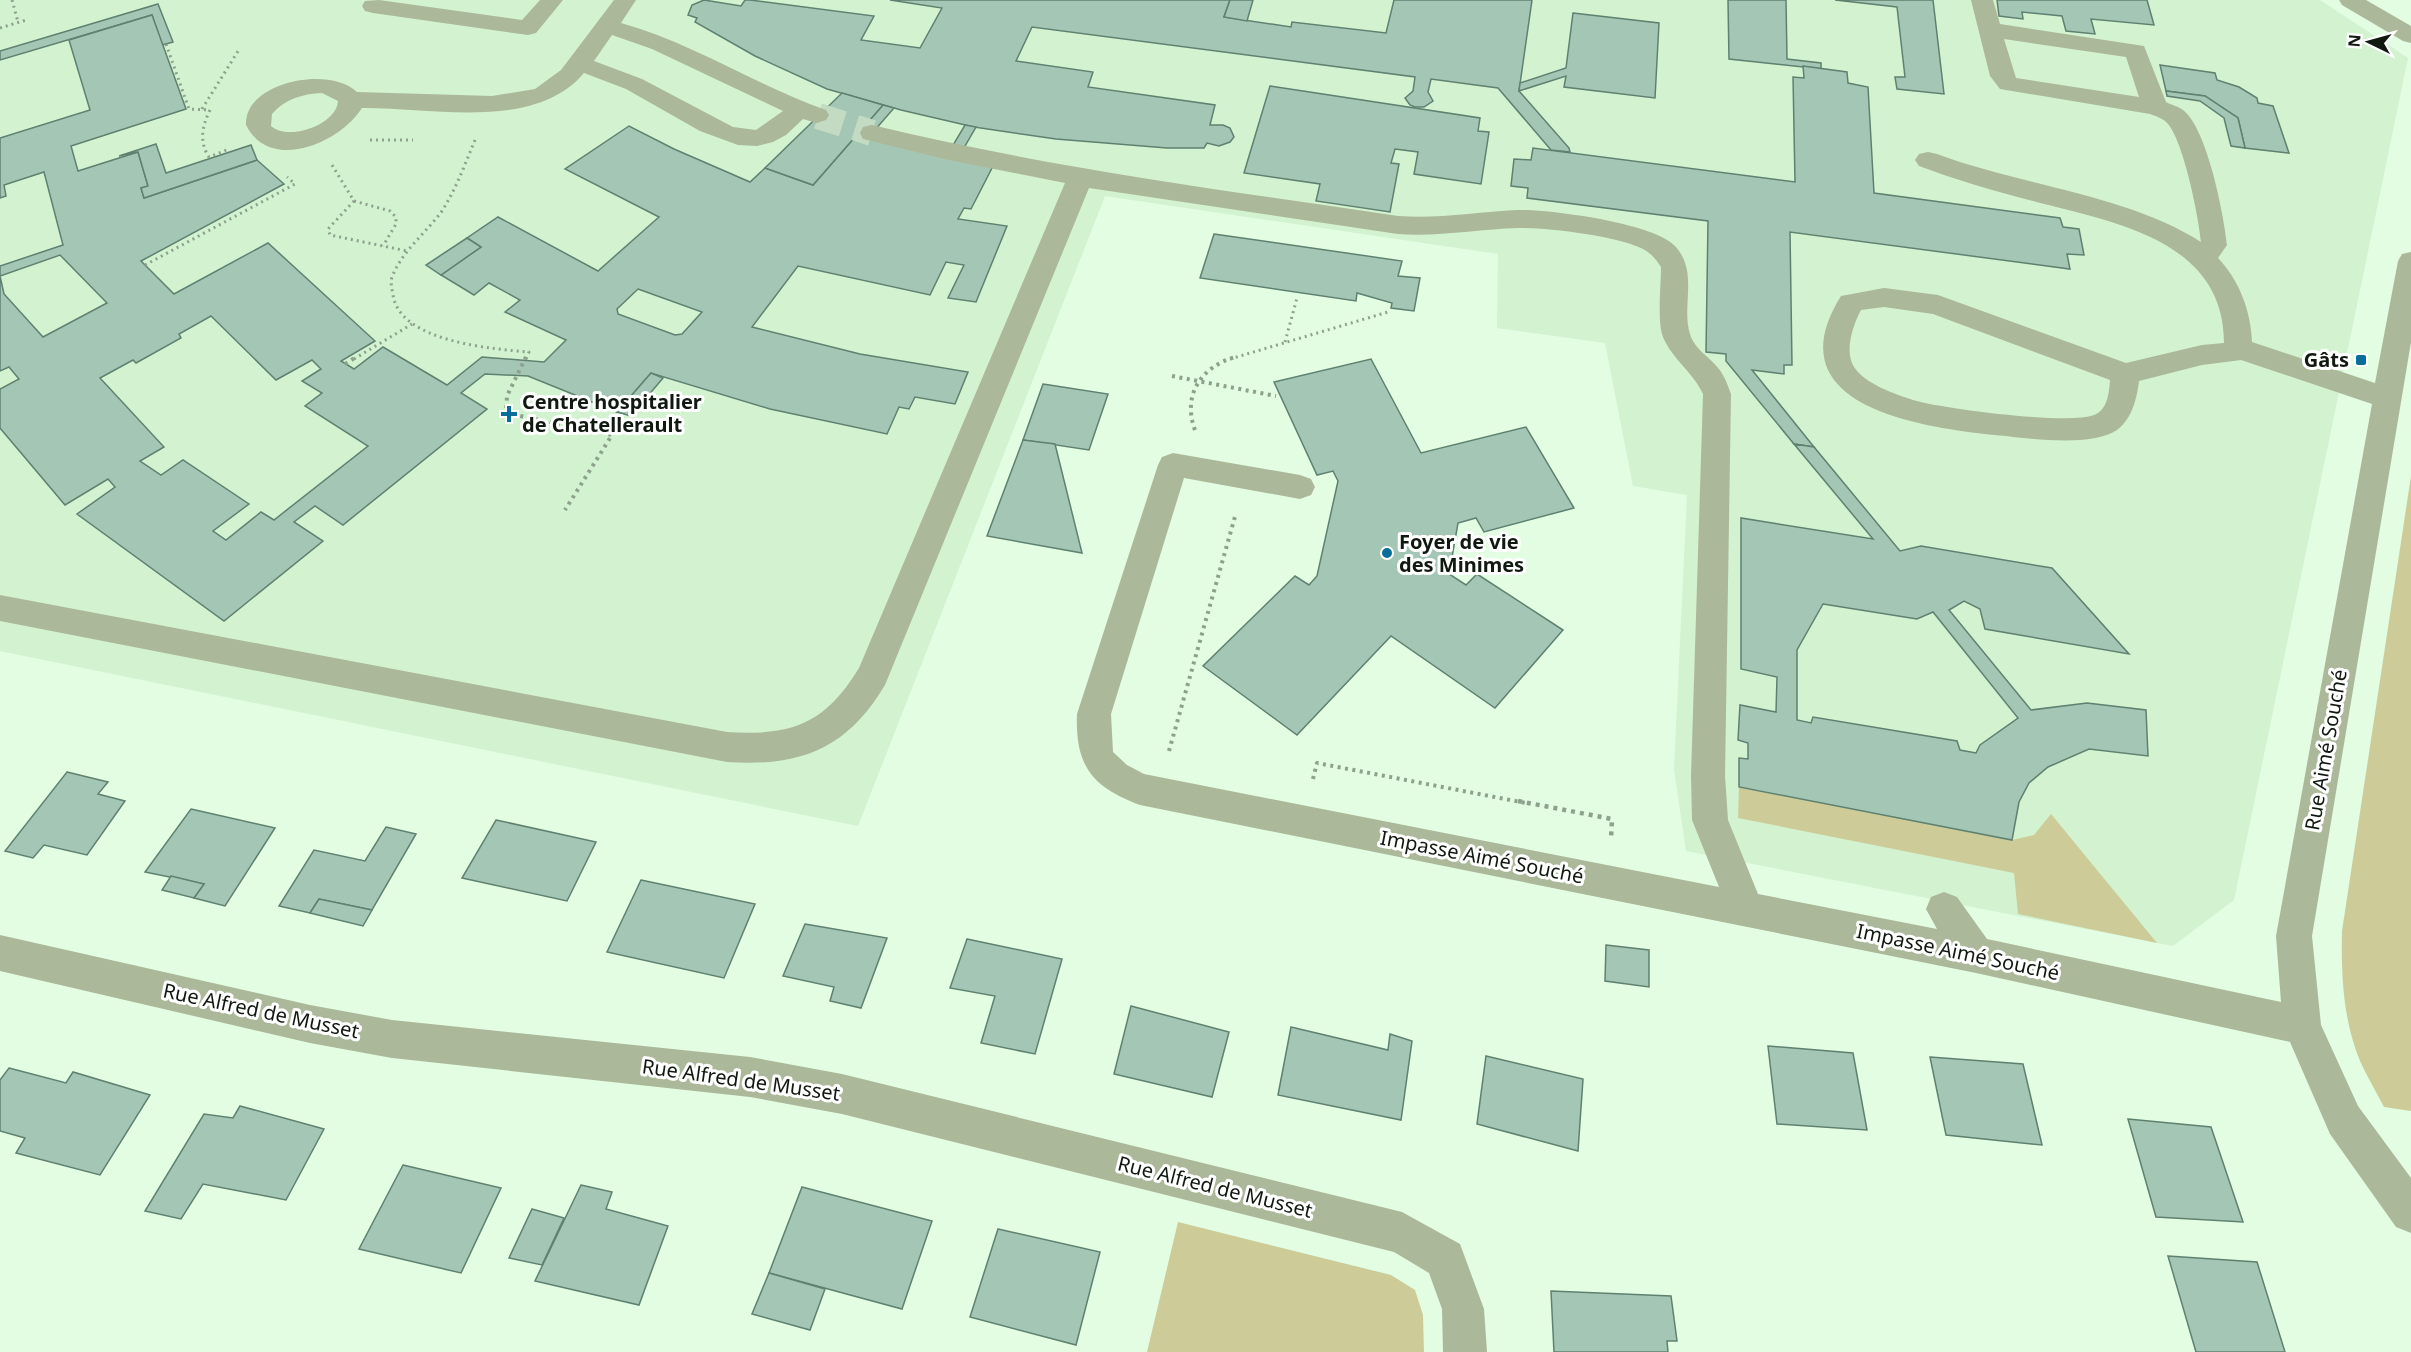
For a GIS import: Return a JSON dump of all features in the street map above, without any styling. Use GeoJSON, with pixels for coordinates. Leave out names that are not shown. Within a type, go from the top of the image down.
{"type":"FeatureCollection","features":[{"type":"Feature","properties":{"kind":"street"},"geometry":{"type":"LineString","coordinates":[[378,0],[373,6],[456,8],[528,28],[552,0]]}},
{"type":"Feature","properties":{"kind":"street"},"geometry":{"type":"LineString","coordinates":[[350,100],[383,98],[471,105],[532,98],[560,86],[625,0]]}},
{"type":"Feature","properties":{"kind":"street"},"geometry":{"type":"LineString","coordinates":[[1982,0],[2002,76],[2008,84],[2155,107],[2176,116],[2190,145],[2214,227],[2214,245],[2203,258]]}},
{"type":"Feature","properties":{"kind":"street"},"geometry":{"type":"LineString","coordinates":[[2350,0],[2411,36]]}},
{"type":"Feature","properties":{"kind":"street"},"geometry":{"type":"LineString","coordinates":[[578,63],[633,84],[687,113],[748,139],[764,137],[809,112],[745,86],[657,40],[606,26]]}},
{"type":"Feature","properties":{"kind":"street"},"geometry":{"type":"LineString","coordinates":[[1990,30],[2136,51],[2155,107]]}},
{"type":"Feature","properties":{"kind":"street"},"geometry":{"type":"LineString","coordinates":[[873,133],[955,153],[1080,178],[1398,225],[1425,227],[1518,219],[1544,220],[1629,234],[1652,242],[1666,253],[1674,267],[1676,335],[1687,353],[1709,376],[1717,394],[1708,783],[1710,820],[1746,910]]}},
{"type":"Feature","properties":{"kind":"street"},"geometry":{"type":"LineString","coordinates":[[1928,160],[1975,177],[2130,219],[2166,233],[2203,258],[2212,268],[2236,312],[2238,348]]}},
{"type":"Feature","properties":{"kind":"street"},"geometry":{"type":"LineString","coordinates":[[0,608],[727,747],[749,750],[770,748],[816,737],[852,710],[873,675],[1080,178]]}},
{"type":"Feature","properties":{"kind":"street","name":"Rue Aimé Souché"},"geometry":{"type":"LineString","coordinates":[[2411,261],[2395,391],[2294,936],[2302,1026],[2344,1120],[2411,1212]]}},
{"type":"Feature","properties":{"kind":"street"},"geometry":{"type":"LineString","coordinates":[[2125,374],[2122,396],[2116,414],[2101,425],[2077,428],[2004,424],[1914,411],[1866,391],[1848,379],[1839,367],[1837,338],[1841,317],[1851,303],[1888,296],[1938,305],[2125,374],[2202,355],[2232,352],[2238,348],[2395,391]]}},
{"type":"Feature","properties":{"kind":"street","name":"Impasse Aimé Souché"},"geometry":{"type":"LineString","coordinates":[[1300,487],[1173,465],[1094,714],[1092,738],[1099,760],[1115,779],[1140,789],[1976,955],[2302,1026]]}},
{"type":"Feature","properties":{"kind":"street"},"geometry":{"type":"LineString","coordinates":[[1944,909],[1976,955]]}},
{"type":"Feature","properties":{"kind":"street","name":"Rue Alfred de Musset"},"geometry":{"type":"LineString","coordinates":[[0,953],[309,1024],[392,1039],[750,1077],[842,1094],[1402,1233],[1445,1259],[1463,1309],[1465,1352]]}},
{"type":"Feature","properties":{"kind":"path"},"geometry":{"type":"LineString","coordinates":[[12,0],[18,22]]}},
{"type":"Feature","properties":{"kind":"path"},"geometry":{"type":"LineString","coordinates":[[0,28],[26,20]]}},
{"type":"Feature","properties":{"kind":"path"},"geometry":{"type":"LineString","coordinates":[[166,44],[189,109],[210,110],[201,134],[202,146],[209,157],[232,148],[236,150]]}},
{"type":"Feature","properties":{"kind":"path"},"geometry":{"type":"LineString","coordinates":[[202,110],[240,48]]}},
{"type":"Feature","properties":{"kind":"path"},"geometry":{"type":"LineString","coordinates":[[476,139],[445,206],[407,251],[391,281],[396,306],[412,324],[442,338],[474,347],[529,352],[507,396],[506,413],[612,435],[565,510]]}},
{"type":"Feature","properties":{"kind":"path"},"geometry":{"type":"LineString","coordinates":[[327,158],[354,201],[390,211],[396,216],[396,224],[383,246]]}},
{"type":"Feature","properties":{"kind":"path"},"geometry":{"type":"LineString","coordinates":[[145,265],[295,184],[280,171]]}},
{"type":"Feature","properties":{"kind":"path"},"geometry":{"type":"LineString","coordinates":[[354,201],[328,228],[330,235],[407,251]]}},
{"type":"Feature","properties":{"kind":"path"},"geometry":{"type":"LineString","coordinates":[[1285,342],[1297,298]]}},
{"type":"Feature","properties":{"kind":"path"},"geometry":{"type":"LineString","coordinates":[[1201,438],[1190,419],[1189,406],[1197,381],[1206,371],[1219,363],[1388,312]]}},
{"type":"Feature","properties":{"kind":"path"},"geometry":{"type":"LineString","coordinates":[[345,364],[412,324]]}},
{"type":"Feature","properties":{"kind":"path"},"geometry":{"type":"LineString","coordinates":[[1172,376],[1276,396]]}},
{"type":"Feature","properties":{"kind":"path"},"geometry":{"type":"LineString","coordinates":[[1173,759],[1169,752],[1246,478]]}},
{"type":"Feature","properties":{"kind":"path"},"geometry":{"type":"LineString","coordinates":[[1311,784],[1317,763],[1611,819],[1610,846]]}},
{"type":"Feature","properties":{"kind":"shaded area","name":"Centre hospitalier de Chatellerault"},"geometry":{"type":"Polygon","coordinates":[[[0,0],[2320,0],[2408,58],[2234,900],[2173,946],[1686,851],[1674,769],[1687,495],[1633,486],[1605,343],[1497,328],[1498,254],[1105,196],[858,826],[0,651],[0,0]]]}},
{"type":"Feature","properties":{"kind":"shaded area"},"geometry":{"type":"Polygon","coordinates":[[[2411,476],[2411,1111],[2384,1107],[2360,1061],[2347,1013],[2343,980],[2342,931],[2411,476]]]}},
{"type":"Feature","properties":{"kind":"shaded area"},"geometry":{"type":"Polygon","coordinates":[[[1739,787],[2012,840],[2034,835],[2051,814],[2157,943],[2018,914],[2014,873],[1738,818],[1739,787]]]}},
{"type":"Feature","properties":{"kind":"shaded area"},"geometry":{"type":"Polygon","coordinates":[[[1178,1222],[1391,1275],[1415,1290],[1423,1315],[1424,1352],[1147,1352],[1178,1222]]]}},
{"type":"Feature","properties":{"kind":"building"},"geometry":{"type":"Polygon","coordinates":[[[704,0],[741,6],[745,0],[750,0],[874,16],[861,40],[920,48],[942,8],[890,0],[1230,0],[1224,17],[1291,27],[1292,22],[1386,33],[1394,0],[1532,0],[1519,91],[1570,152],[1551,150],[1498,88],[1431,79],[1428,92],[1433,101],[1424,107],[1415,107],[1410,105],[1405,98],[1413,91],[1415,77],[1032,27],[1016,61],[1093,72],[1088,87],[1215,105],[1210,125],[1223,125],[1230,128],[1234,137],[1230,142],[1219,146],[1207,143],[1204,148],[1167,148],[1056,139],[974,127],[901,110],[827,89],[755,56],[695,22],[697,18],[688,15],[692,5],[704,0]]]}},
{"type":"Feature","properties":{"kind":"building"},"geometry":{"type":"Polygon","coordinates":[[[1230,0],[1253,0],[1247,21],[1224,17],[1230,0]]]}},
{"type":"Feature","properties":{"kind":"building"},"geometry":{"type":"Polygon","coordinates":[[[1728,0],[1786,0],[1787,59],[1821,63],[1821,69],[1729,59],[1728,0]]]}},
{"type":"Feature","properties":{"kind":"building"},"geometry":{"type":"Polygon","coordinates":[[[1835,0],[1933,0],[1944,94],[1897,89],[1895,77],[1905,77],[1897,7],[1835,0]]]}},
{"type":"Feature","properties":{"kind":"building"},"geometry":{"type":"Polygon","coordinates":[[[1997,0],[2147,0],[2154,25],[2091,19],[2095,34],[2066,31],[2062,16],[2022,12],[2023,19],[1999,16],[1997,0]]]}},
{"type":"Feature","properties":{"kind":"building"},"geometry":{"type":"Polygon","coordinates":[[[158,4],[173,42],[162,45],[152,15],[0,60],[0,51],[158,4]]]}},
{"type":"Feature","properties":{"kind":"building"},"geometry":{"type":"Polygon","coordinates":[[[1573,13],[1659,23],[1655,98],[1564,87],[1566,76],[1519,91],[1520,83],[1566,68],[1573,13]]]}},
{"type":"Feature","properties":{"kind":"building"},"geometry":{"type":"Polygon","coordinates":[[[152,15],[186,109],[71,146],[78,171],[138,152],[148,186],[141,188],[144,198],[257,160],[284,184],[141,261],[174,294],[268,243],[375,341],[341,361],[354,369],[383,347],[447,385],[482,357],[544,362],[566,340],[505,312],[520,300],[489,283],[474,295],[441,275],[481,247],[467,238],[498,217],[598,271],[659,217],[565,169],[629,126],[674,149],[750,182],[765,168],[813,185],[883,105],[894,108],[868,138],[949,152],[965,125],[976,127],[957,160],[993,166],[971,209],[964,208],[958,219],[1007,226],[976,302],[948,298],[964,265],[946,262],[930,295],[798,266],[752,327],[860,354],[968,372],[955,404],[915,397],[909,409],[899,407],[887,434],[770,409],[651,373],[617,412],[528,376],[485,374],[461,393],[487,409],[343,525],[315,506],[294,522],[323,541],[224,621],[77,514],[115,487],[108,479],[65,505],[0,428],[0,389],[19,379],[9,367],[0,371],[0,276],[0,266],[63,245],[44,172],[4,185],[6,196],[0,198],[0,138],[90,110],[69,40],[152,15]],[[60,255],[0,276],[4,294],[43,337],[107,303],[60,255]],[[638,289],[617,309],[618,314],[675,335],[682,334],[702,312],[638,289]],[[211,316],[179,334],[181,338],[136,363],[133,360],[100,378],[164,447],[140,461],[161,475],[183,460],[249,504],[213,531],[226,540],[261,512],[274,520],[368,446],[305,406],[322,393],[302,381],[321,369],[312,360],[276,380],[211,316]]]}},
{"type":"Feature","properties":{"kind":"building"},"geometry":{"type":"Polygon","coordinates":[[[2160,65],[2215,73],[2217,80],[2239,87],[2257,98],[2258,103],[2273,106],[2289,153],[2245,148],[2238,118],[2205,96],[2166,91],[2160,65]]]}},
{"type":"Feature","properties":{"kind":"building"},"geometry":{"type":"Polygon","coordinates":[[[1803,66],[1847,72],[1848,83],[1868,87],[1874,193],[2060,218],[2063,227],[2079,229],[2084,255],[2067,254],[2070,269],[1790,232],[1792,365],[1784,365],[1784,374],[1752,370],[1814,447],[1794,444],[1726,361],[1726,354],[1706,352],[1708,221],[1527,198],[1528,188],[1511,186],[1514,159],[1531,160],[1533,148],[1795,182],[1793,77],[1804,78],[1803,66]]]}},
{"type":"Feature","properties":{"kind":"building"},"geometry":{"type":"Polygon","coordinates":[[[1270,86],[1480,118],[1478,131],[1489,132],[1481,184],[1414,174],[1418,152],[1395,149],[1391,163],[1399,164],[1390,212],[1316,201],[1320,184],[1244,173],[1270,86]]]}},
{"type":"Feature","properties":{"kind":"building"},"geometry":{"type":"Polygon","coordinates":[[[2166,91],[2205,96],[2238,118],[2245,148],[2231,146],[2224,118],[2200,101],[2167,96],[2166,91]]]}},
{"type":"Feature","properties":{"kind":"building"},"geometry":{"type":"Polygon","coordinates":[[[842,93],[883,105],[813,185],[765,168],[842,93]]]}},
{"type":"Feature","properties":{"kind":"building"},"geometry":{"type":"Polygon","coordinates":[[[156,144],[166,173],[251,145],[257,160],[144,198],[141,188],[148,186],[138,152],[119,156],[156,144]]]}},
{"type":"Feature","properties":{"kind":"building"},"geometry":{"type":"Polygon","coordinates":[[[1214,234],[1402,261],[1398,276],[1420,278],[1414,311],[1391,308],[1392,303],[1357,293],[1356,301],[1200,278],[1214,234]]]}},
{"type":"Feature","properties":{"kind":"building"},"geometry":{"type":"Polygon","coordinates":[[[467,238],[481,247],[441,275],[426,265],[467,238]]]}},
{"type":"Feature","properties":{"kind":"building","name":"Foyer de vie des Minimes"},"geometry":{"type":"Polygon","coordinates":[[[1371,359],[1421,453],[1526,427],[1574,508],[1484,532],[1476,518],[1458,523],[1449,574],[1466,585],[1477,574],[1563,630],[1495,708],[1391,636],[1297,735],[1203,666],[1295,576],[1309,585],[1317,576],[1338,481],[1333,471],[1317,475],[1274,382],[1371,359]]]}},
{"type":"Feature","properties":{"kind":"building"},"geometry":{"type":"Polygon","coordinates":[[[651,373],[663,378],[631,416],[617,412],[651,373]]]}},
{"type":"Feature","properties":{"kind":"building"},"geometry":{"type":"Polygon","coordinates":[[[1043,384],[1108,394],[1089,450],[1023,440],[1043,384]]]}},
{"type":"Feature","properties":{"kind":"building"},"geometry":{"type":"Polygon","coordinates":[[[1023,440],[1055,444],[1082,553],[987,536],[1023,440]]]}},
{"type":"Feature","properties":{"kind":"building"},"geometry":{"type":"Polygon","coordinates":[[[1794,444],[1814,447],[1900,551],[1921,546],[2052,568],[2129,654],[1985,629],[1980,609],[1964,601],[1949,610],[2031,710],[2087,703],[2146,710],[2148,756],[2089,749],[2048,767],[2029,783],[2019,802],[2012,840],[1739,787],[1739,758],[1748,759],[1748,743],[1738,740],[1740,705],[1776,712],[1777,677],[1741,669],[1741,518],[1873,539],[1794,444]],[[1823,604],[1797,650],[1797,720],[1811,723],[1813,717],[1957,741],[1960,750],[1976,753],[1980,745],[2018,718],[1933,612],[1917,619],[1823,604]]]}},
{"type":"Feature","properties":{"kind":"building"},"geometry":{"type":"Polygon","coordinates":[[[67,772],[108,782],[98,794],[125,801],[87,855],[44,845],[33,858],[5,851],[67,772]]]}},
{"type":"Feature","properties":{"kind":"building"},"geometry":{"type":"Polygon","coordinates":[[[191,809],[275,828],[225,906],[194,898],[204,884],[145,872],[191,809]]]}},
{"type":"Feature","properties":{"kind":"building"},"geometry":{"type":"Polygon","coordinates":[[[496,820],[596,842],[567,901],[462,878],[496,820]]]}},
{"type":"Feature","properties":{"kind":"building"},"geometry":{"type":"Polygon","coordinates":[[[386,827],[416,834],[372,910],[319,899],[310,913],[279,906],[314,850],[365,861],[386,827]]]}},
{"type":"Feature","properties":{"kind":"building"},"geometry":{"type":"Polygon","coordinates":[[[171,876],[204,884],[194,898],[162,890],[171,876]]]}},
{"type":"Feature","properties":{"kind":"building"},"geometry":{"type":"Polygon","coordinates":[[[641,880],[755,904],[724,978],[607,952],[641,880]]]}},
{"type":"Feature","properties":{"kind":"building"},"geometry":{"type":"Polygon","coordinates":[[[319,899],[372,910],[363,926],[310,913],[319,899]]]}},
{"type":"Feature","properties":{"kind":"building"},"geometry":{"type":"Polygon","coordinates":[[[805,924],[887,938],[861,1008],[830,1001],[834,987],[783,976],[805,924]]]}},
{"type":"Feature","properties":{"kind":"building"},"geometry":{"type":"Polygon","coordinates":[[[967,939],[1062,959],[1035,1054],[981,1043],[995,996],[950,988],[967,939]]]}},
{"type":"Feature","properties":{"kind":"building"},"geometry":{"type":"Polygon","coordinates":[[[1606,945],[1649,950],[1649,987],[1605,981],[1606,945]]]}},
{"type":"Feature","properties":{"kind":"building"},"geometry":{"type":"Polygon","coordinates":[[[1131,1006],[1229,1032],[1212,1097],[1114,1074],[1131,1006]]]}},
{"type":"Feature","properties":{"kind":"building"},"geometry":{"type":"Polygon","coordinates":[[[1291,1027],[1388,1050],[1390,1034],[1412,1041],[1401,1120],[1278,1095],[1291,1027]]]}},
{"type":"Feature","properties":{"kind":"building"},"geometry":{"type":"Polygon","coordinates":[[[1768,1046],[1853,1053],[1867,1130],[1777,1124],[1768,1046]]]}},
{"type":"Feature","properties":{"kind":"building"},"geometry":{"type":"Polygon","coordinates":[[[1486,1056],[1583,1079],[1578,1151],[1477,1124],[1486,1056]]]}},
{"type":"Feature","properties":{"kind":"building"},"geometry":{"type":"Polygon","coordinates":[[[1930,1057],[2023,1064],[2042,1145],[1946,1135],[1930,1057]]]}},
{"type":"Feature","properties":{"kind":"building"},"geometry":{"type":"Polygon","coordinates":[[[9,1068],[66,1083],[73,1072],[150,1095],[100,1175],[16,1153],[25,1138],[0,1131],[0,1080],[9,1068]]]}},
{"type":"Feature","properties":{"kind":"building"},"geometry":{"type":"Polygon","coordinates":[[[240,1106],[324,1129],[286,1200],[203,1184],[181,1219],[145,1211],[204,1114],[233,1118],[240,1106]]]}},
{"type":"Feature","properties":{"kind":"building"},"geometry":{"type":"Polygon","coordinates":[[[2128,1119],[2211,1127],[2243,1222],[2156,1217],[2128,1119]]]}},
{"type":"Feature","properties":{"kind":"building"},"geometry":{"type":"Polygon","coordinates":[[[403,1165],[501,1188],[461,1273],[359,1249],[403,1165]]]}},
{"type":"Feature","properties":{"kind":"building"},"geometry":{"type":"Polygon","coordinates":[[[581,1185],[612,1192],[606,1209],[668,1226],[639,1305],[535,1281],[581,1185]]]}},
{"type":"Feature","properties":{"kind":"building"},"geometry":{"type":"Polygon","coordinates":[[[802,1187],[932,1221],[902,1309],[769,1273],[802,1187]]]}},
{"type":"Feature","properties":{"kind":"building"},"geometry":{"type":"Polygon","coordinates":[[[532,1209],[564,1218],[542,1265],[509,1258],[532,1209]]]}},
{"type":"Feature","properties":{"kind":"building"},"geometry":{"type":"Polygon","coordinates":[[[998,1229],[1100,1252],[1076,1345],[970,1317],[998,1229]]]}},
{"type":"Feature","properties":{"kind":"building"},"geometry":{"type":"Polygon","coordinates":[[[2168,1256],[2257,1262],[2285,1352],[2196,1352],[2168,1256]]]}},
{"type":"Feature","properties":{"kind":"building"},"geometry":{"type":"Polygon","coordinates":[[[769,1273],[825,1289],[810,1330],[752,1314],[769,1273]]]}},
{"type":"Feature","properties":{"kind":"building"},"geometry":{"type":"Polygon","coordinates":[[[1551,1291],[1671,1296],[1677,1341],[1667,1341],[1668,1352],[1554,1352],[1551,1291]]]}},
{"type":"Feature","properties":{"kind":"tunnel"},"geometry":{"type":"LineString","coordinates":[[818,116],[872,133]]}},
{"type":"Feature","properties":{"kind":"place","name":"Gâts"},"geometry":{"type":"Point","coordinates":[2361,360]}},
{"type":"Feature","properties":{"kind":"place","name":"Centre hospitalier de Chatellerault"},"geometry":{"type":"Point","coordinates":[509,414]}},
{"type":"Feature","properties":{"kind":"place","name":"Foyer de vie des Minimes"},"geometry":{"type":"Point","coordinates":[1387,553]}}]}
